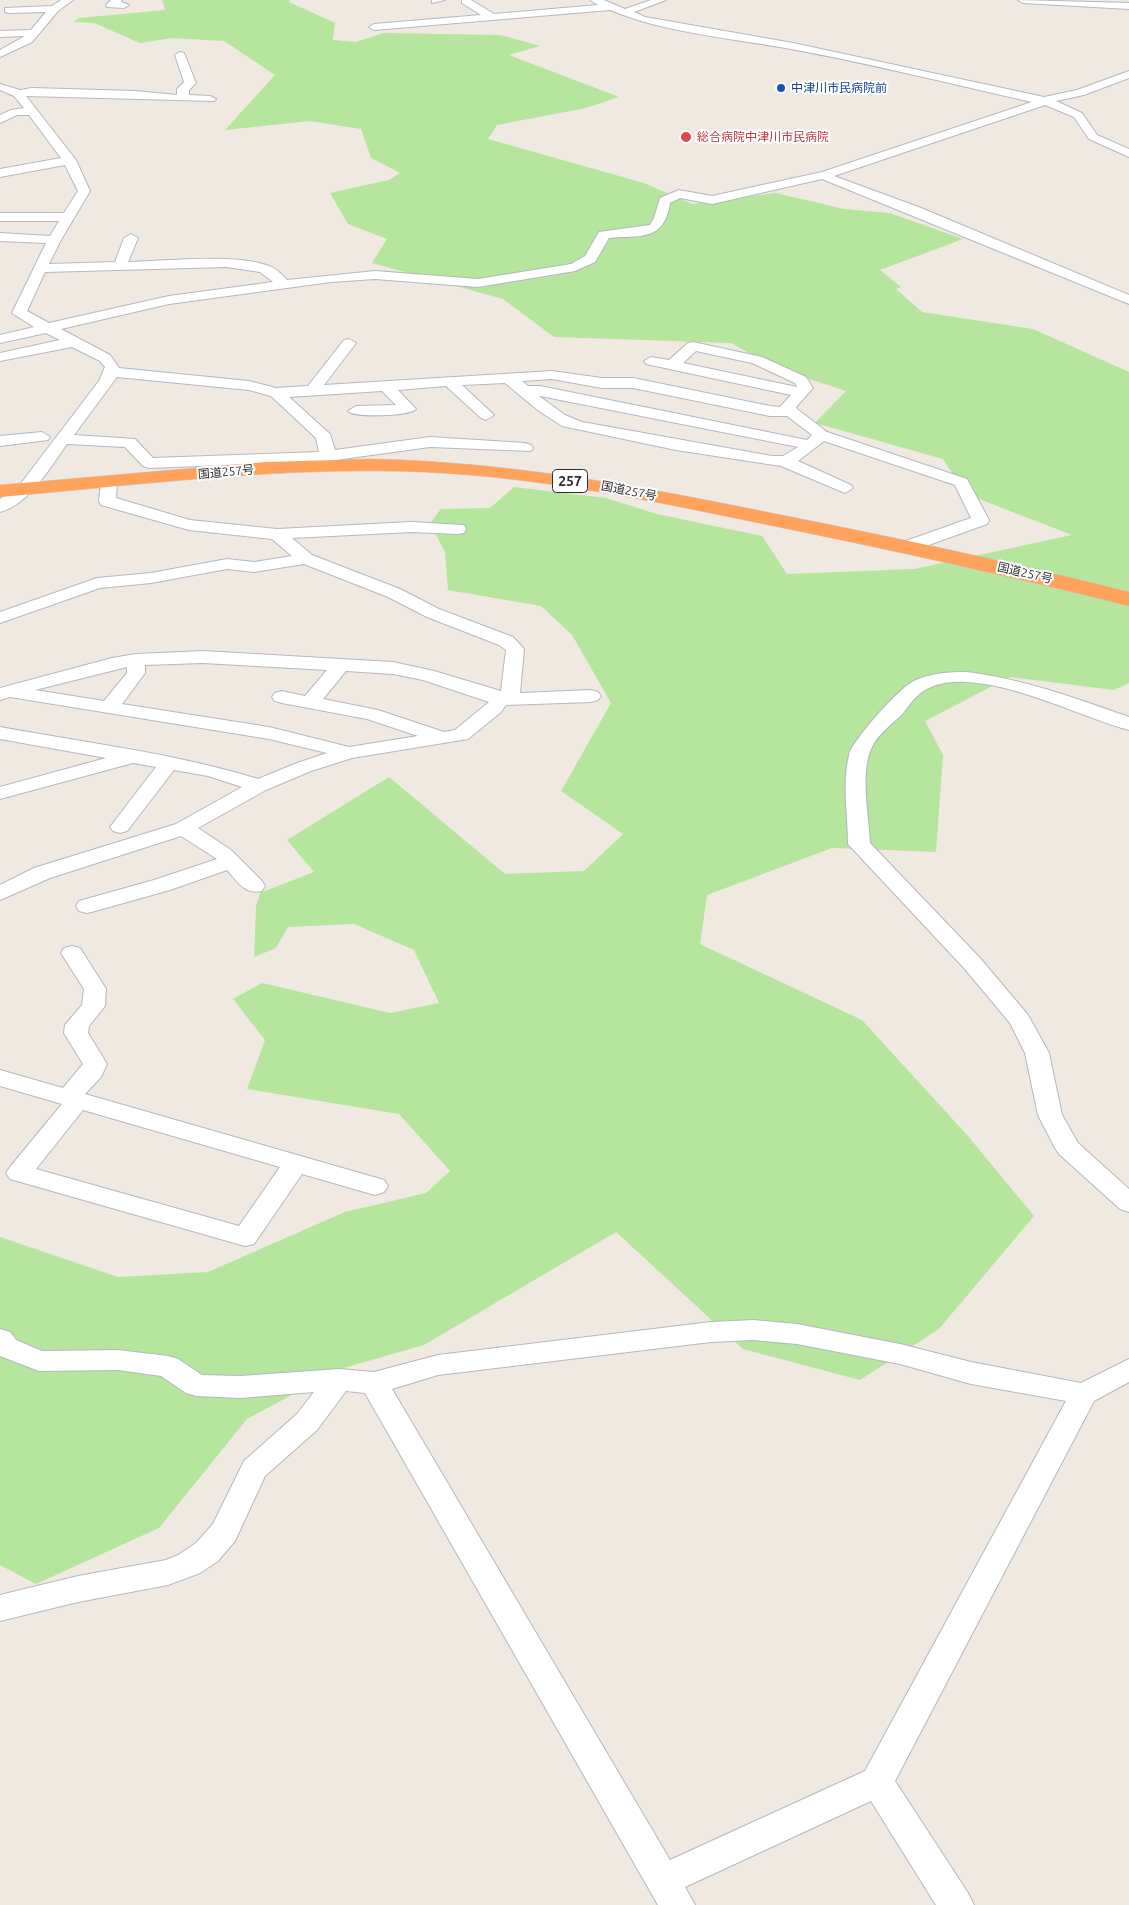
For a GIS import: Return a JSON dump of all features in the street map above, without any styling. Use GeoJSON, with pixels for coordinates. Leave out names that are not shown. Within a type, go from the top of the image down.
{"type":"FeatureCollection","features":[{"type":"Feature","properties":{"kind":"highway","name":"国道257号"},"geometry":{"type":"LineString","coordinates":[[0,491],[313,465],[386,465],[504,471],[618,488],[906,547],[1129,599]]}},
{"type":"Feature","properties":{"kind":"street"},"geometry":{"type":"LineString","coordinates":[[0,54],[28,40],[54,9],[68,0]]}},
{"type":"Feature","properties":{"kind":"street"},"geometry":{"type":"LineString","coordinates":[[595,0],[622,12],[662,24],[793,46],[1045,101],[1072,111],[1078,115],[1093,137],[1129,153]]}},
{"type":"Feature","properties":{"kind":"street"},"geometry":{"type":"LineString","coordinates":[[622,12],[661,0]]}},
{"type":"Feature","properties":{"kind":"street"},"geometry":{"type":"LineString","coordinates":[[1023,0],[1129,6]]}},
{"type":"Feature","properties":{"kind":"street"},"geometry":{"type":"LineString","coordinates":[[466,1],[492,17]]}},
{"type":"Feature","properties":{"kind":"street"},"geometry":{"type":"LineString","coordinates":[[374,27],[611,7]]}},
{"type":"Feature","properties":{"kind":"street"},"geometry":{"type":"LineString","coordinates":[[9,10],[54,9]]}},
{"type":"Feature","properties":{"kind":"street"},"geometry":{"type":"LineString","coordinates":[[0,34],[35,33]]}},
{"type":"Feature","properties":{"kind":"street"},"geometry":{"type":"LineString","coordinates":[[180,55],[190,83],[183,89],[183,98]]}},
{"type":"Feature","properties":{"kind":"street"},"geometry":{"type":"LineString","coordinates":[[0,340],[44,327],[169,300],[283,284],[375,275],[478,283],[575,267],[590,259],[604,235],[651,230],[657,226],[664,201],[672,196],[679,194],[712,200],[809,177],[825,175],[846,166],[1045,101],[1114,81],[1129,74]]}},
{"type":"Feature","properties":{"kind":"street"},"geometry":{"type":"LineString","coordinates":[[1114,81],[1129,83]]}},
{"type":"Feature","properties":{"kind":"street"},"geometry":{"type":"LineString","coordinates":[[0,87],[18,94],[70,160],[84,183],[84,190],[54,240],[19,313],[110,362],[112,372],[65,439],[26,489],[0,507]]}},
{"type":"Feature","properties":{"kind":"street"},"geometry":{"type":"LineString","coordinates":[[18,94],[32,91],[135,94],[210,99]]}},
{"type":"Feature","properties":{"kind":"street"},"geometry":{"type":"LineString","coordinates":[[0,120],[15,112],[31,110]]}},
{"type":"Feature","properties":{"kind":"street"},"geometry":{"type":"LineString","coordinates":[[0,173],[70,160]]}},
{"type":"Feature","properties":{"kind":"street"},"geometry":{"type":"LineString","coordinates":[[825,175],[830,179],[916,211],[1129,300]]}},
{"type":"Feature","properties":{"kind":"street"},"geometry":{"type":"LineString","coordinates":[[0,217],[68,217]]}},
{"type":"Feature","properties":{"kind":"street"},"geometry":{"type":"LineString","coordinates":[[0,237],[54,240]]}},
{"type":"Feature","properties":{"kind":"street"},"geometry":{"type":"LineString","coordinates":[[120,266],[131,238]]}},
{"type":"Feature","properties":{"kind":"street"},"geometry":{"type":"LineString","coordinates":[[189,264],[197,251]]}},
{"type":"Feature","properties":{"kind":"street"},"geometry":{"type":"LineString","coordinates":[[245,264],[253,251]]}},
{"type":"Feature","properties":{"kind":"street"},"geometry":{"type":"LineString","coordinates":[[40,268],[245,264],[271,272],[283,284]]}},
{"type":"Feature","properties":{"kind":"street"},"geometry":{"type":"LineString","coordinates":[[0,357],[74,342]]}},
{"type":"Feature","properties":{"kind":"street"},"geometry":{"type":"LineString","coordinates":[[313,390],[350,343]]}},
{"type":"Feature","properties":{"kind":"street"},"geometry":{"type":"LineString","coordinates":[[672,366],[693,346],[757,360],[801,380],[805,388],[788,407],[816,440]]}},
{"type":"Feature","properties":{"kind":"street"},"geometry":{"type":"LineString","coordinates":[[652,362],[800,392]]}},
{"type":"Feature","properties":{"kind":"street"},"geometry":{"type":"LineString","coordinates":[[112,372],[249,386],[276,392],[552,375],[602,383],[633,383],[770,411],[791,412]]}},
{"type":"Feature","properties":{"kind":"street"},"geometry":{"type":"LineString","coordinates":[[649,412],[678,392],[702,372]]}},
{"type":"Feature","properties":{"kind":"street"},"geometry":{"type":"LineString","coordinates":[[510,379],[568,424],[681,446],[784,462],[845,488]]}},
{"type":"Feature","properties":{"kind":"street"},"geometry":{"type":"LineString","coordinates":[[450,382],[486,415]]}},
{"type":"Feature","properties":{"kind":"street"},"geometry":{"type":"LineString","coordinates":[[356,411],[408,409],[386,386]]}},
{"type":"Feature","properties":{"kind":"street"},"geometry":{"type":"LineString","coordinates":[[525,391],[540,391],[703,423],[816,440],[961,482],[981,520],[906,547]]}},
{"type":"Feature","properties":{"kind":"street"},"geometry":{"type":"LineString","coordinates":[[276,392],[324,437],[328,456]]}},
{"type":"Feature","properties":{"kind":"street"},"geometry":{"type":"LineString","coordinates":[[681,446],[703,423]]}},
{"type":"Feature","properties":{"kind":"street"},"geometry":{"type":"LineString","coordinates":[[0,441],[43,434],[36,450],[36,459],[44,466]]}},
{"type":"Feature","properties":{"kind":"street"},"geometry":{"type":"LineString","coordinates":[[65,439],[129,442],[140,451],[149,463],[328,456],[430,442],[525,448]]}},
{"type":"Feature","properties":{"kind":"street"},"geometry":{"type":"LineString","coordinates":[[784,462],[816,440]]}},
{"type":"Feature","properties":{"kind":"street"},"geometry":{"type":"LineString","coordinates":[[109,482],[107,501],[159,517],[215,529],[257,530],[277,534],[411,527],[458,529]]}},
{"type":"Feature","properties":{"kind":"street"},"geometry":{"type":"LineString","coordinates":[[0,894],[42,873],[183,828],[259,786],[349,753],[461,735],[494,708],[500,699],[510,694],[515,649],[506,640],[433,613],[394,593],[306,558],[277,534]]}},
{"type":"Feature","properties":{"kind":"street"},"geometry":{"type":"LineString","coordinates":[[0,618],[97,583],[151,578],[228,564],[254,567],[306,558]]}},
{"type":"Feature","properties":{"kind":"street"},"geometry":{"type":"LineString","coordinates":[[4,692],[112,664],[136,660],[203,658],[393,668],[427,675],[500,699],[591,696]]}},
{"type":"Feature","properties":{"kind":"street"},"geometry":{"type":"LineString","coordinates":[[109,708],[136,674],[136,660]]}},
{"type":"Feature","properties":{"kind":"street"},"geometry":{"type":"LineString","coordinates":[[310,702],[342,664]]}},
{"type":"Feature","properties":{"kind":"street"},"geometry":{"type":"LineString","coordinates":[[1129,724],[1006,683],[984,678],[958,676],[918,686],[862,744],[858,760],[859,844],[972,963],[1020,1020],[1036,1053],[1050,1116],[1068,1148],[1129,1203]]}},
{"type":"Feature","properties":{"kind":"street"},"geometry":{"type":"LineString","coordinates":[[4,692],[269,732],[349,753]]}},
{"type":"Feature","properties":{"kind":"street"},"geometry":{"type":"LineString","coordinates":[[282,697],[371,714],[445,739]]}},
{"type":"Feature","properties":{"kind":"street"},"geometry":{"type":"LineString","coordinates":[[0,733],[170,762],[211,771],[259,786]]}},
{"type":"Feature","properties":{"kind":"street"},"geometry":{"type":"LineString","coordinates":[[0,793],[137,756]]}},
{"type":"Feature","properties":{"kind":"street"},"geometry":{"type":"LineString","coordinates":[[120,827],[170,762]]}},
{"type":"Feature","properties":{"kind":"street"},"geometry":{"type":"LineString","coordinates":[[183,828],[224,854],[254,886]]}},
{"type":"Feature","properties":{"kind":"street"},"geometry":{"type":"LineString","coordinates":[[87,906],[162,885],[231,861]]}},
{"type":"Feature","properties":{"kind":"street"},"geometry":{"type":"LineString","coordinates":[[72,953],[95,989],[93,1006],[77,1025],[76,1033],[95,1064],[92,1072],[19,1173],[245,1237],[296,1163]]}},
{"type":"Feature","properties":{"kind":"street"},"geometry":{"type":"LineString","coordinates":[[0,1078],[375,1186]]}},
{"type":"Feature","properties":{"kind":"street"},"geometry":{"type":"LineString","coordinates":[[0,1339],[6,1347],[38,1361],[118,1360],[168,1366],[196,1385],[240,1387],[339,1380],[374,1383],[438,1365],[711,1332],[753,1330],[797,1334],[900,1354],[971,1373],[1084,1394]]}},
{"type":"Feature","properties":{"kind":"street"},"geometry":{"type":"LineString","coordinates":[[374,1383],[670,1892],[877,1782],[1084,1394],[1129,1369]]}},
{"type":"Feature","properties":{"kind":"street"},"geometry":{"type":"LineString","coordinates":[[0,1608],[78,1589],[168,1572],[189,1564],[207,1552],[224,1532],[254,1469],[307,1422],[339,1380]]}},
{"type":"Feature","properties":{"kind":"street"},"geometry":{"type":"LineString","coordinates":[[877,1782],[956,1905]]}},
{"type":"Feature","properties":{"kind":"green space"},"geometry":{"type":"Polygon","coordinates":[[[162,0],[290,0],[289,2],[335,23],[333,40],[356,42],[383,33],[501,35],[540,46],[509,55],[619,97],[586,108],[497,125],[488,139],[644,183],[692,204],[776,193],[844,209],[890,213],[963,239],[880,270],[901,287],[896,289],[922,312],[1033,329],[1129,372],[1129,683],[1114,690],[1010,677],[925,721],[943,755],[936,852],[832,848],[707,895],[700,944],[862,1020],[968,1136],[1034,1216],[939,1329],[860,1380],[743,1349],[616,1232],[424,1345],[340,1369],[247,1419],[159,1528],[36,1584],[0,1565],[0,1237],[118,1277],[208,1272],[345,1212],[426,1193],[450,1171],[399,1114],[247,1089],[265,1040],[233,999],[262,983],[390,1013],[439,1003],[414,950],[354,924],[288,927],[276,948],[254,957],[256,906],[260,893],[314,872],[287,840],[389,777],[505,874],[584,871],[623,834],[561,791],[611,703],[572,635],[541,606],[448,590],[445,552],[430,523],[441,509],[490,508],[514,487],[606,498],[657,514],[762,536],[787,574],[914,569],[1072,535],[966,494],[943,459],[815,423],[846,391],[776,368],[731,343],[554,337],[503,299],[372,263],[387,239],[348,224],[330,193],[389,180],[400,173],[371,158],[361,129],[310,121],[225,130],[275,75],[224,41],[172,38],[140,43],[94,23],[74,22],[79,18],[165,10],[162,0]]]}},
{"type":"Feature","properties":{"kind":"place","name":"中津川市民病院前"},"geometry":{"type":"Point","coordinates":[781,88]}},
{"type":"Feature","properties":{"kind":"place","name":"総合病院中津川市民病院"},"geometry":{"type":"Point","coordinates":[686,137]}}]}
